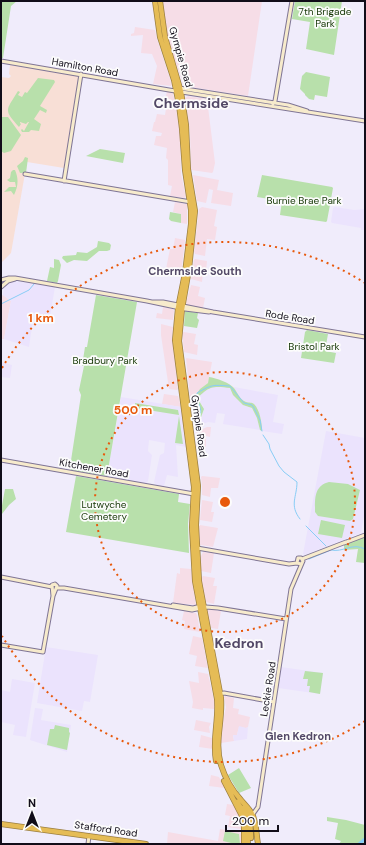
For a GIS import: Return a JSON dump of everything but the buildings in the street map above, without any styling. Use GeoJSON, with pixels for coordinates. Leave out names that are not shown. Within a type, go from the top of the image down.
{"type":"FeatureCollection","features":[{"type":"Feature","properties":{"kind":"highway","name":"Gympie Road"},"geometry":{"type":"LineString","coordinates":[[155,1],[161,40],[179,90]]}},
{"type":"Feature","properties":{"kind":"highway","name":"Gympie Road"},"geometry":{"type":"LineString","coordinates":[[160,1],[165,37],[179,90],[185,176],[192,203],[191,224],[175,340],[187,417],[196,496],[197,548],[201,607]]}},
{"type":"Feature","properties":{"kind":"highway","name":"Gympie Road"},"geometry":{"type":"LineString","coordinates":[[196,496],[192,534],[195,581],[222,709],[218,735],[218,756],[226,778],[241,803],[253,814],[258,844]]}},
{"type":"Feature","properties":{"kind":"highway","name":"Gympie Road"},"geometry":{"type":"LineString","coordinates":[[219,694],[214,736],[215,753],[220,773],[243,820],[244,844]]}},
{"type":"Feature","properties":{"kind":"highway"},"geometry":{"type":"LineString","coordinates":[[229,790],[241,803],[250,819],[250,844]]}},
{"type":"Feature","properties":{"kind":"highway","name":"Stafford Road"},"geometry":{"type":"LineString","coordinates":[[1,824],[132,844]]}},
{"type":"Feature","properties":{"kind":"highway","name":"Stafford Road"},"geometry":{"type":"LineString","coordinates":[[89,837],[146,844]]}},
{"type":"Feature","properties":{"kind":"street"},"geometry":{"type":"LineString","coordinates":[[270,106],[274,103],[292,1]]}},
{"type":"Feature","properties":{"kind":"street","name":"Hamilton Road"},"geometry":{"type":"LineString","coordinates":[[1,61],[179,90],[274,103],[291,106],[310,112]]}},
{"type":"Feature","properties":{"kind":"street"},"geometry":{"type":"LineString","coordinates":[[64,181],[81,74]]}},
{"type":"Feature","properties":{"kind":"street","name":"Hamilton Road"},"geometry":{"type":"LineString","coordinates":[[179,90],[365,121]]}},
{"type":"Feature","properties":{"kind":"street"},"geometry":{"type":"LineString","coordinates":[[25,174],[192,203]]}},
{"type":"Feature","properties":{"kind":"street","name":"Rode Road"},"geometry":{"type":"LineString","coordinates":[[3,280],[12,278],[19,279],[365,337]]}},
{"type":"Feature","properties":{"kind":"street"},"geometry":{"type":"LineString","coordinates":[[1,287],[13,279]]}},
{"type":"Feature","properties":{"kind":"street","name":"Rode Road"},"geometry":{"type":"LineString","coordinates":[[3,280],[19,279]]}},
{"type":"Feature","properties":{"kind":"street"},"geometry":{"type":"LineString","coordinates":[[1,287],[3,280]]}},
{"type":"Feature","properties":{"kind":"street","name":"Kitchener Road"},"geometry":{"type":"LineString","coordinates":[[1,460],[184,492],[196,496]]}},
{"type":"Feature","properties":{"kind":"street"},"geometry":{"type":"LineString","coordinates":[[197,548],[285,562],[289,564],[298,563],[299,558],[302,560],[334,546],[365,535]]}},
{"type":"Feature","properties":{"kind":"street","name":"Leckie Road"},"geometry":{"type":"LineString","coordinates":[[253,814],[258,808],[291,587],[296,576],[298,563],[302,560]]}},
{"type":"Feature","properties":{"kind":"street"},"geometry":{"type":"LineString","coordinates":[[1,577],[167,606],[218,608],[286,619]]}},
{"type":"Feature","properties":{"kind":"street"},"geometry":{"type":"LineString","coordinates":[[1,645],[43,652],[54,587]]}},
{"type":"Feature","properties":{"kind":"street"},"geometry":{"type":"LineString","coordinates":[[219,694],[274,702]]}},
{"type":"Feature","properties":{"kind":"street"},"geometry":{"type":"LineString","coordinates":[[248,808],[255,808],[258,804]]}},
{"type":"Feature","properties":{"kind":"street"},"geometry":{"type":"LineString","coordinates":[[88,844],[89,837]]}},
{"type":"Feature","properties":{"kind":"shaded area"},"geometry":{"type":"Polygon","coordinates":[[[162,1],[262,1],[248,96],[184,86],[165,33],[162,1]]]}},
{"type":"Feature","properties":{"kind":"shaded area"},"geometry":{"type":"Polygon","coordinates":[[[135,27],[155,30],[172,85],[171,86],[153,84],[157,66],[152,54],[141,53],[143,35],[131,36],[131,34],[134,33],[135,27]]]}},
{"type":"Feature","properties":{"kind":"shaded area"},"geometry":{"type":"Polygon","coordinates":[[[10,65],[78,76],[79,78],[64,168],[27,162],[11,253],[1,263],[1,77],[9,78],[11,76],[9,74],[10,65]]]}},
{"type":"Feature","properties":{"kind":"shaded area"},"geometry":{"type":"Polygon","coordinates":[[[167,91],[173,93],[177,112],[180,132],[181,174],[186,197],[184,198],[170,196],[172,186],[168,185],[168,160],[166,158],[167,148],[154,145],[156,136],[161,136],[162,133],[152,131],[154,122],[157,114],[165,115],[167,91]]]}},
{"type":"Feature","properties":{"kind":"shaded area"},"geometry":{"type":"Polygon","coordinates":[[[188,96],[207,99],[215,163],[212,173],[191,170],[190,132],[185,98],[188,96]]]}},
{"type":"Feature","properties":{"kind":"shaded area"},"geometry":{"type":"Polygon","coordinates":[[[193,175],[219,180],[217,190],[233,193],[231,206],[211,203],[213,190],[209,189],[206,203],[197,201],[193,175]]]}},
{"type":"Feature","properties":{"kind":"shaded area"},"geometry":{"type":"Polygon","coordinates":[[[175,202],[187,204],[187,224],[181,223],[181,214],[173,212],[175,202]]]}},
{"type":"Feature","properties":{"kind":"shaded area"},"geometry":{"type":"Polygon","coordinates":[[[202,207],[217,210],[214,226],[217,227],[215,240],[207,239],[205,256],[195,254],[194,251],[199,209],[202,207]]]}},
{"type":"Feature","properties":{"kind":"shaded area"},"geometry":{"type":"Polygon","coordinates":[[[333,208],[354,210],[365,209],[365,230],[332,223],[333,208]]]}},
{"type":"Feature","properties":{"kind":"shaded area"},"geometry":{"type":"Polygon","coordinates":[[[175,238],[185,240],[181,275],[175,276],[165,274],[170,249],[173,249],[175,238]]]}},
{"type":"Feature","properties":{"kind":"shaded area"},"geometry":{"type":"Polygon","coordinates":[[[195,259],[207,261],[206,272],[203,272],[202,282],[191,279],[195,259]]]}},
{"type":"Feature","properties":{"kind":"shaded area"},"geometry":{"type":"Polygon","coordinates":[[[14,281],[55,287],[49,323],[33,320],[29,347],[4,339],[11,301],[3,295],[4,287],[7,283],[14,281]]]}},
{"type":"Feature","properties":{"kind":"shaded area"},"geometry":{"type":"Polygon","coordinates":[[[191,285],[200,287],[198,296],[205,298],[203,308],[187,305],[186,303],[191,285]]]}},
{"type":"Feature","properties":{"kind":"shaded area"},"geometry":{"type":"Polygon","coordinates":[[[3,295],[11,301],[4,339],[1,339],[1,296],[3,295]]]}},
{"type":"Feature","properties":{"kind":"shaded area"},"geometry":{"type":"Polygon","coordinates":[[[163,307],[173,309],[173,320],[156,318],[157,313],[162,314],[163,307]]]}},
{"type":"Feature","properties":{"kind":"shaded area"},"geometry":{"type":"Polygon","coordinates":[[[161,324],[173,327],[172,337],[177,390],[169,389],[161,335],[161,324]]]}},
{"type":"Feature","properties":{"kind":"shaded area"},"geometry":{"type":"Polygon","coordinates":[[[182,333],[196,334],[194,344],[198,345],[197,355],[184,352],[182,333]]]}},
{"type":"Feature","properties":{"kind":"shaded area"},"geometry":{"type":"Polygon","coordinates":[[[186,358],[212,362],[208,383],[200,389],[194,397],[190,397],[186,358]]]}},
{"type":"Feature","properties":{"kind":"shaded area"},"geometry":{"type":"Polygon","coordinates":[[[1,362],[12,365],[10,378],[1,377],[1,362]]]}},
{"type":"Feature","properties":{"kind":"shaded area"},"geometry":{"type":"Polygon","coordinates":[[[215,386],[230,388],[243,405],[252,408],[257,418],[260,430],[223,424],[225,414],[217,413],[215,423],[208,422],[201,425],[203,406],[198,399],[199,395],[208,388],[215,386]]]}},
{"type":"Feature","properties":{"kind":"shaded area"},"geometry":{"type":"Polygon","coordinates":[[[234,387],[278,395],[273,422],[284,424],[282,434],[262,431],[260,415],[253,403],[246,402],[241,399],[237,395],[234,387]]]}},
{"type":"Feature","properties":{"kind":"shaded area"},"geometry":{"type":"Polygon","coordinates":[[[164,394],[178,396],[181,407],[162,404],[164,394]]]}},
{"type":"Feature","properties":{"kind":"shaded area"},"geometry":{"type":"Polygon","coordinates":[[[121,397],[181,407],[186,447],[176,445],[178,477],[167,475],[164,486],[156,485],[154,482],[160,455],[164,453],[165,443],[149,440],[148,451],[152,455],[148,481],[146,484],[107,476],[121,397]]]}},
{"type":"Feature","properties":{"kind":"shaded area"},"geometry":{"type":"Polygon","coordinates":[[[190,399],[196,399],[200,407],[196,419],[193,420],[190,399]]]}},
{"type":"Feature","properties":{"kind":"shaded area"},"geometry":{"type":"Polygon","coordinates":[[[207,427],[211,427],[210,437],[206,436],[206,447],[196,445],[196,432],[207,427]]]}},
{"type":"Feature","properties":{"kind":"shaded area"},"geometry":{"type":"Polygon","coordinates":[[[326,431],[365,438],[365,510],[361,533],[304,555],[303,554],[326,431]]]}},
{"type":"Feature","properties":{"kind":"shaded area"},"geometry":{"type":"Polygon","coordinates":[[[202,476],[220,478],[218,488],[211,488],[210,497],[202,495],[202,476]]]}},
{"type":"Feature","properties":{"kind":"shaded area"},"geometry":{"type":"Polygon","coordinates":[[[202,500],[213,502],[211,512],[214,512],[212,522],[200,520],[202,500]]]}},
{"type":"Feature","properties":{"kind":"shaded area"},"geometry":{"type":"Polygon","coordinates":[[[200,525],[218,528],[213,547],[199,544],[200,525]]]}},
{"type":"Feature","properties":{"kind":"shaded area"},"geometry":{"type":"Polygon","coordinates":[[[203,552],[214,553],[211,573],[201,571],[201,556],[203,552]]]}},
{"type":"Feature","properties":{"kind":"shaded area"},"geometry":{"type":"Polygon","coordinates":[[[180,568],[191,569],[196,605],[173,603],[177,573],[180,574],[180,568]]]}},
{"type":"Feature","properties":{"kind":"shaded area"},"geometry":{"type":"Polygon","coordinates":[[[203,576],[215,578],[213,586],[217,586],[214,604],[206,602],[201,578],[203,576]]]}},
{"type":"Feature","properties":{"kind":"shaded area"},"geometry":{"type":"Polygon","coordinates":[[[207,610],[221,611],[218,629],[211,628],[207,610]]]}},
{"type":"Feature","properties":{"kind":"shaded area"},"geometry":{"type":"Polygon","coordinates":[[[184,611],[196,613],[200,632],[184,629],[185,621],[182,620],[184,611]]]}},
{"type":"Feature","properties":{"kind":"shaded area"},"geometry":{"type":"Polygon","coordinates":[[[193,636],[202,638],[208,668],[195,666],[197,656],[189,654],[193,636]]]}},
{"type":"Feature","properties":{"kind":"shaded area"},"geometry":{"type":"Polygon","coordinates":[[[46,647],[98,655],[90,702],[84,701],[82,711],[37,703],[46,647]]]}},
{"type":"Feature","properties":{"kind":"shaded area"},"geometry":{"type":"Polygon","coordinates":[[[281,667],[323,673],[320,694],[278,688],[281,667]]]}},
{"type":"Feature","properties":{"kind":"shaded area"},"geometry":{"type":"Polygon","coordinates":[[[198,672],[208,674],[215,704],[214,709],[203,708],[203,710],[192,708],[193,702],[189,681],[199,683],[198,672]]]}},
{"type":"Feature","properties":{"kind":"shaded area"},"geometry":{"type":"Polygon","coordinates":[[[12,679],[35,683],[26,737],[13,735],[15,725],[1,722],[1,690],[10,692],[12,679]]]}},
{"type":"Feature","properties":{"kind":"shaded area"},"geometry":{"type":"Polygon","coordinates":[[[225,696],[234,698],[233,708],[239,709],[238,714],[250,717],[248,727],[239,727],[237,735],[233,735],[234,741],[221,743],[220,734],[226,707],[225,696]]]}},
{"type":"Feature","properties":{"kind":"shaded area"},"geometry":{"type":"Polygon","coordinates":[[[35,708],[43,709],[41,720],[71,725],[67,752],[30,740],[35,708]]]}},
{"type":"Feature","properties":{"kind":"shaded area"},"geometry":{"type":"Polygon","coordinates":[[[196,720],[211,723],[209,727],[210,733],[194,730],[196,720]]]}},
{"type":"Feature","properties":{"kind":"shaded area"},"geometry":{"type":"Polygon","coordinates":[[[239,726],[246,728],[248,727],[247,739],[234,741],[233,735],[237,735],[239,726]]]}},
{"type":"Feature","properties":{"kind":"shaded area"},"geometry":{"type":"Polygon","coordinates":[[[201,735],[212,738],[213,749],[199,747],[201,735]]]}},
{"type":"Feature","properties":{"kind":"shaded area"},"geometry":{"type":"Polygon","coordinates":[[[211,775],[219,777],[225,788],[209,786],[211,775]]]}},
{"type":"Feature","properties":{"kind":"shaded area"},"geometry":{"type":"Polygon","coordinates":[[[227,804],[234,805],[241,817],[241,829],[228,827],[230,816],[225,815],[227,804]]]}},
{"type":"Feature","properties":{"kind":"shaded area"},"geometry":{"type":"Polygon","coordinates":[[[220,829],[239,832],[242,835],[242,844],[167,844],[168,832],[218,841],[220,829]]]}},
{"type":"Feature","properties":{"kind":"green space"},"geometry":{"type":"Polygon","coordinates":[[[1,1],[17,1],[11,6],[3,58],[1,58],[1,1]]]}},
{"type":"Feature","properties":{"kind":"green space","name":"7th Brigade Park"},"geometry":{"type":"Polygon","coordinates":[[[295,1],[342,1],[334,55],[306,49],[310,22],[292,19],[295,1]]]}},
{"type":"Feature","properties":{"kind":"green space"},"geometry":{"type":"Polygon","coordinates":[[[306,72],[330,77],[327,97],[315,95],[314,100],[309,99],[305,95],[300,89],[302,76],[306,72]]]}},
{"type":"Feature","properties":{"kind":"green space"},"geometry":{"type":"Polygon","coordinates":[[[38,78],[54,80],[55,82],[40,106],[47,110],[46,113],[40,110],[34,119],[41,124],[39,131],[31,130],[29,132],[22,132],[21,130],[22,129],[24,131],[29,122],[26,124],[20,122],[21,124],[19,127],[8,113],[9,106],[18,91],[20,92],[18,95],[22,97],[25,92],[27,93],[38,78]]]}},
{"type":"Feature","properties":{"kind":"green space"},"geometry":{"type":"Polygon","coordinates":[[[1,117],[8,117],[21,135],[11,151],[4,153],[1,151],[1,117]]]}},
{"type":"Feature","properties":{"kind":"green space"},"geometry":{"type":"Polygon","coordinates":[[[100,149],[125,153],[123,163],[86,156],[100,149]]]}},
{"type":"Feature","properties":{"kind":"green space"},"geometry":{"type":"Polygon","coordinates":[[[25,157],[28,158],[26,173],[20,173],[17,166],[25,157]]]}},
{"type":"Feature","properties":{"kind":"green space"},"geometry":{"type":"Polygon","coordinates":[[[13,170],[15,170],[17,180],[17,186],[14,195],[11,191],[4,192],[9,187],[16,187],[15,182],[10,182],[7,180],[10,178],[13,170]]]}},
{"type":"Feature","properties":{"kind":"green space","name":"Burnie Brae Park"},"geometry":{"type":"Polygon","coordinates":[[[262,175],[332,187],[327,221],[280,215],[282,201],[257,197],[262,175]]]}},
{"type":"Feature","properties":{"kind":"green space"},"geometry":{"type":"Polygon","coordinates":[[[170,212],[181,214],[181,223],[171,221],[169,219],[170,212]]]}},
{"type":"Feature","properties":{"kind":"green space"},"geometry":{"type":"Polygon","coordinates":[[[98,241],[109,243],[111,245],[110,250],[99,251],[87,261],[74,260],[67,263],[62,258],[63,256],[76,255],[77,252],[87,253],[97,247],[98,241]]]}},
{"type":"Feature","properties":{"kind":"green space"},"geometry":{"type":"Polygon","coordinates":[[[54,259],[59,260],[61,265],[57,283],[47,281],[50,267],[54,268],[54,259]]]}},
{"type":"Feature","properties":{"kind":"green space","name":"Bradbury Park"},"geometry":{"type":"Polygon","coordinates":[[[96,295],[137,302],[107,476],[71,470],[70,467],[81,395],[79,390],[84,366],[82,366],[85,347],[87,347],[96,295]]]}},
{"type":"Feature","properties":{"kind":"green space"},"geometry":{"type":"Polygon","coordinates":[[[185,311],[198,313],[197,318],[199,320],[197,328],[184,326],[185,311]]]}},
{"type":"Feature","properties":{"kind":"green space","name":"Bristol Park"},"geometry":{"type":"Polygon","coordinates":[[[307,330],[328,334],[325,351],[336,353],[334,363],[301,358],[305,332],[307,330]]]}},
{"type":"Feature","properties":{"kind":"green space"},"geometry":{"type":"Polygon","coordinates":[[[209,377],[229,384],[242,399],[246,402],[254,404],[259,413],[262,431],[260,430],[257,418],[252,408],[243,405],[233,395],[230,388],[213,387],[200,396],[198,399],[204,409],[200,420],[198,420],[197,418],[200,407],[195,396],[200,389],[208,383],[209,377]]]}},
{"type":"Feature","properties":{"kind":"green space"},"geometry":{"type":"Polygon","coordinates":[[[135,403],[178,410],[179,415],[135,408],[135,403]]]}},
{"type":"Feature","properties":{"kind":"green space"},"geometry":{"type":"Polygon","coordinates":[[[179,416],[183,444],[175,443],[179,416]]]}},
{"type":"Feature","properties":{"kind":"green space","name":"Lutwyche Cemetery"},"geometry":{"type":"Polygon","coordinates":[[[76,476],[179,494],[178,502],[190,504],[188,524],[189,553],[66,532],[76,476]]]}},
{"type":"Feature","properties":{"kind":"green space"},"geometry":{"type":"Polygon","coordinates":[[[329,482],[348,484],[360,490],[353,519],[350,521],[318,516],[315,512],[316,493],[320,486],[329,482]]]}},
{"type":"Feature","properties":{"kind":"green space"},"geometry":{"type":"Polygon","coordinates":[[[5,489],[13,489],[16,499],[2,514],[1,511],[5,489]]]}},
{"type":"Feature","properties":{"kind":"green space"},"geometry":{"type":"Polygon","coordinates":[[[321,520],[345,525],[342,538],[318,534],[321,520]]]}},
{"type":"Feature","properties":{"kind":"green space"},"geometry":{"type":"Polygon","coordinates":[[[365,537],[365,563],[356,562],[358,549],[344,550],[344,544],[365,537]]]}},
{"type":"Feature","properties":{"kind":"green space"},"geometry":{"type":"Polygon","coordinates":[[[305,671],[323,673],[320,694],[309,692],[310,686],[307,686],[308,679],[303,679],[305,671]]]}},
{"type":"Feature","properties":{"kind":"green space"},"geometry":{"type":"Polygon","coordinates":[[[55,725],[69,728],[70,733],[67,750],[47,745],[50,729],[54,729],[55,725]]]}},
{"type":"Feature","properties":{"kind":"green space"},"geometry":{"type":"Polygon","coordinates":[[[239,768],[251,788],[239,793],[228,775],[239,768]]]}},
{"type":"Feature","properties":{"kind":"green space"},"geometry":{"type":"Polygon","coordinates":[[[327,817],[365,825],[365,844],[339,844],[341,841],[335,839],[338,823],[327,821],[327,817]]]}},
{"type":"Feature","properties":{"kind":"green space"},"geometry":{"type":"Polygon","coordinates":[[[225,831],[239,834],[240,844],[231,844],[223,841],[225,831]]]}},
{"type":"Feature","properties":{"kind":"waterway"},"geometry":{"type":"LineString","coordinates":[[1,304],[29,290],[34,284]]}},
{"type":"Feature","properties":{"kind":"waterway"},"geometry":{"type":"LineString","coordinates":[[193,422],[198,419],[201,412],[197,393],[213,386],[230,386],[244,403],[252,405],[260,420],[262,431]]}},
{"type":"Feature","properties":{"kind":"waterway"},"geometry":{"type":"LineString","coordinates":[[263,435],[269,444],[279,466],[297,482],[294,505],[300,519]]}},
{"type":"Feature","properties":{"kind":"waterway"},"geometry":{"type":"LineString","coordinates":[[306,526],[326,546]]}},
{"type":"Feature","properties":{"kind":"waterway"},"geometry":{"type":"LineString","coordinates":[[331,550],[335,551],[352,547],[360,547],[365,549]]}},
{"type":"Feature","properties":{"kind":"waterway"},"geometry":{"type":"LineString","coordinates":[[309,559],[331,550]]}},
{"type":"Feature","properties":{"kind":"waterway"},"geometry":{"type":"LineString","coordinates":[[359,844],[365,839]]}},
{"type":"Feature","properties":{"kind":"district","name":"Chermside"},"geometry":{"type":"Point","coordinates":[191,103]}},
{"type":"Feature","properties":{"kind":"district","name":"Chermside South"},"geometry":{"type":"Point","coordinates":[195,271]}},
{"type":"Feature","properties":{"kind":"district","name":"Kedron"},"geometry":{"type":"Point","coordinates":[239,643]}},
{"type":"Feature","properties":{"kind":"district","name":"Glen Kedron"},"geometry":{"type":"Point","coordinates":[298,736]}}]}
